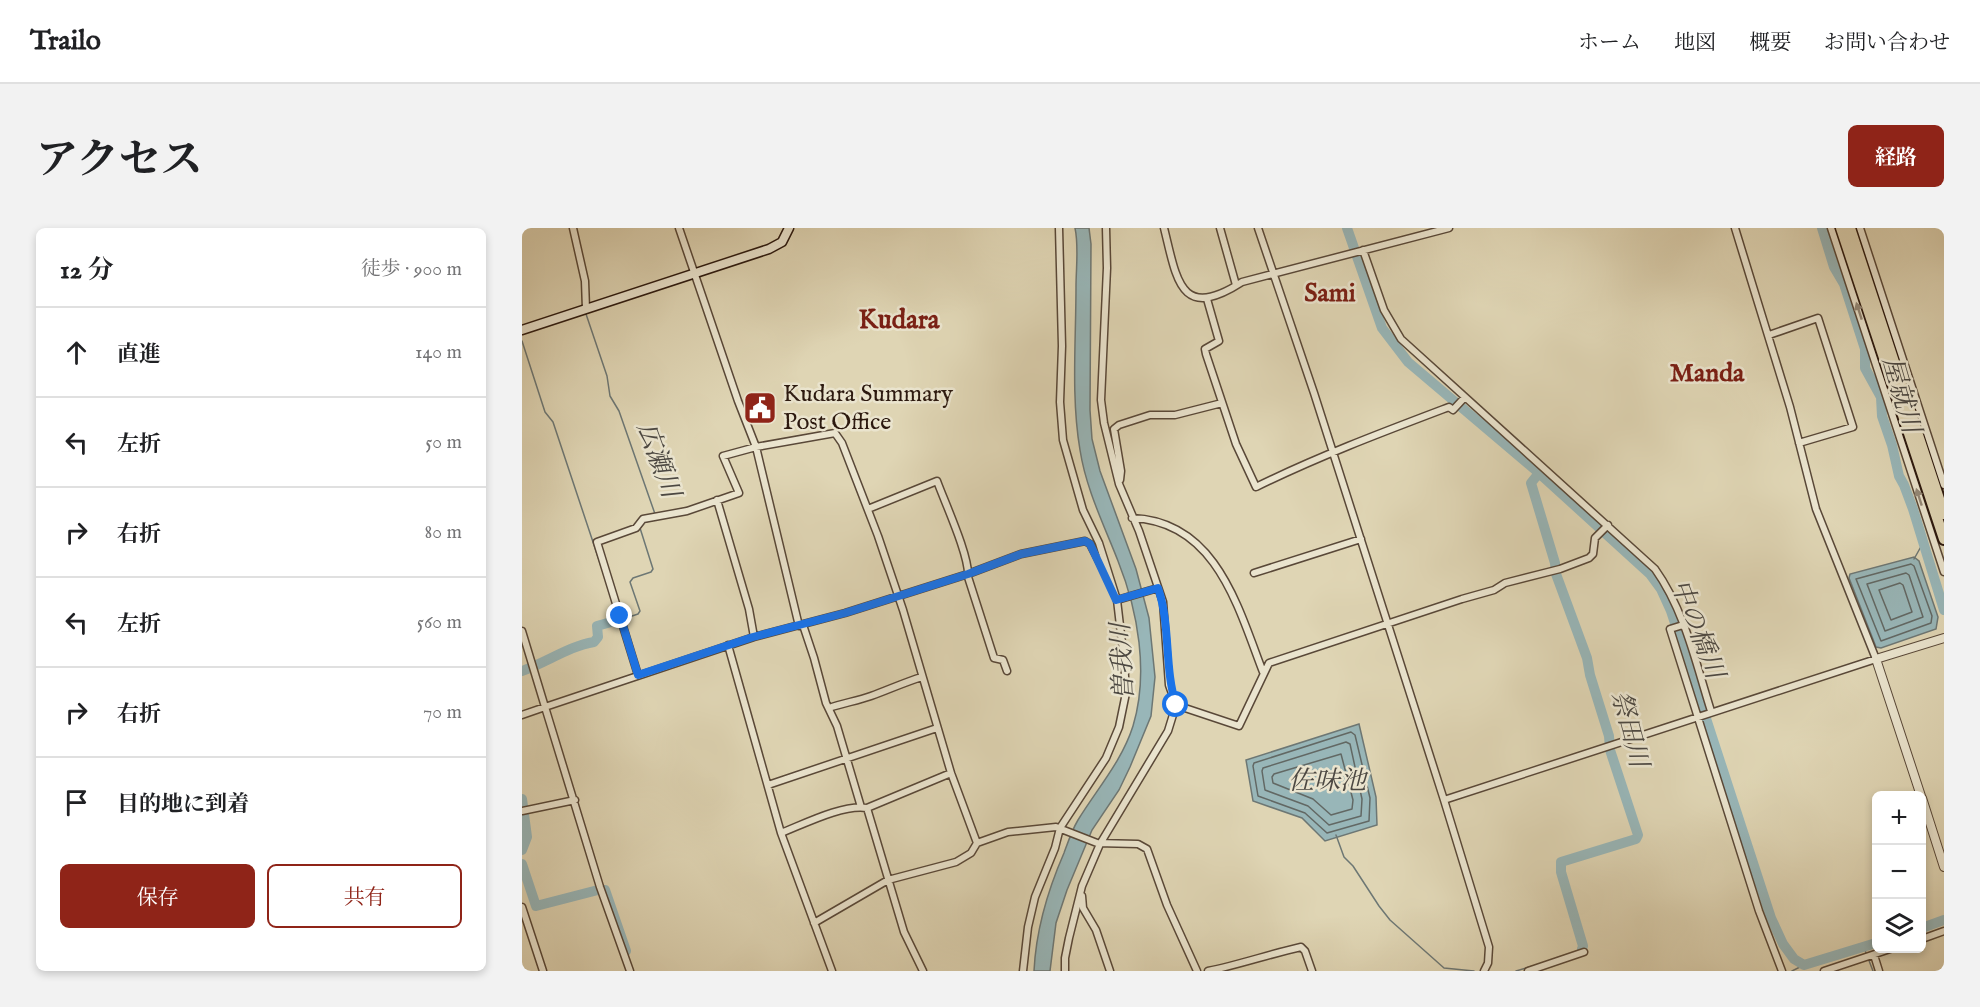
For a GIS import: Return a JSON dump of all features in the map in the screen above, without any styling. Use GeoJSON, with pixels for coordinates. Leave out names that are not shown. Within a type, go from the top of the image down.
{"type":"FeatureCollection","features":[{"type":"Feature","properties":{"kind":"highway"},"geometry":{"type":"LineString","coordinates":[[1841,228],[1944,539]]}},
{"type":"Feature","properties":{"kind":"highway"},"geometry":{"type":"LineString","coordinates":[[1851,228],[1944,514]]}},
{"type":"Feature","properties":{"kind":"main road"},"geometry":{"type":"LineString","coordinates":[[522,330],[769,249],[782,242],[789,228]]}},
{"type":"Feature","properties":{"kind":"street"},"geometry":{"type":"LineString","coordinates":[[573,228],[583,266],[587,296],[586,309]]}},
{"type":"Feature","properties":{"kind":"street"},"geometry":{"type":"LineString","coordinates":[[680,228],[756,447],[801,626],[837,726],[904,932],[923,971]]}},
{"type":"Feature","properties":{"kind":"street"},"geometry":{"type":"LineString","coordinates":[[1059,228],[1062,346],[1060,402],[1063,440],[1083,510],[1100,543],[1112,587]]}},
{"type":"Feature","properties":{"kind":"street"},"geometry":{"type":"LineString","coordinates":[[1065,971],[1068,938],[1082,886],[1099,844],[1164,738],[1176,705],[1169,685],[1163,602],[1156,589],[1139,531],[1119,484],[1104,423],[1101,400],[1107,268],[1106,228]]}},
{"type":"Feature","properties":{"kind":"street"},"geometry":{"type":"LineString","coordinates":[[1164,228],[1179,283],[1191,296],[1207,299],[1233,289],[1246,280],[1446,229]]}},
{"type":"Feature","properties":{"kind":"street"},"geometry":{"type":"LineString","coordinates":[[1220,228],[1236,285]]}},
{"type":"Feature","properties":{"kind":"street"},"geometry":{"type":"LineString","coordinates":[[1258,228],[1361,539],[1489,946],[1488,963],[1484,971]]}},
{"type":"Feature","properties":{"kind":"street"},"geometry":{"type":"LineString","coordinates":[[1735,228],[1769,335],[1816,509],[1876,659],[1919,791]]}},
{"type":"Feature","properties":{"kind":"street"},"geometry":{"type":"LineString","coordinates":[[1831,228],[1944,572]]}},
{"type":"Feature","properties":{"kind":"street"},"geometry":{"type":"LineString","coordinates":[[1860,228],[1944,485]]}},
{"type":"Feature","properties":{"kind":"street"},"geometry":{"type":"LineString","coordinates":[[1363,250],[1375,289],[1391,324],[1401,339],[1655,569],[1671,595],[1683,625],[1711,712]]}},
{"type":"Feature","properties":{"kind":"street"},"geometry":{"type":"LineString","coordinates":[[1207,299],[1219,341],[1205,349],[1236,444],[1256,488],[1333,452],[1449,407],[1454,409],[1465,397]]}},
{"type":"Feature","properties":{"kind":"street"},"geometry":{"type":"LineString","coordinates":[[1769,335],[1818,318],[1852,427],[1798,443]]}},
{"type":"Feature","properties":{"kind":"street"},"geometry":{"type":"LineString","coordinates":[[1119,484],[1121,471],[1114,429],[1119,425],[1150,415],[1175,415],[1222,403]]}},
{"type":"Feature","properties":{"kind":"street"},"geometry":{"type":"LineString","coordinates":[[638,675],[597,542],[636,528],[643,519],[687,511],[739,493],[723,456],[756,447],[835,433],[842,443],[868,509],[898,595],[951,773],[977,843]]}},
{"type":"Feature","properties":{"kind":"street"},"geometry":{"type":"LineString","coordinates":[[868,509],[938,482],[960,538],[969,570],[968,574],[994,658],[1003,660],[1007,671]]}},
{"type":"Feature","properties":{"kind":"street"},"geometry":{"type":"LineString","coordinates":[[717,500],[749,609],[753,637]]}},
{"type":"Feature","properties":{"kind":"street"},"geometry":{"type":"LineString","coordinates":[[1132,518],[1152,518],[1180,531],[1204,549],[1229,586],[1263,672]]}},
{"type":"Feature","properties":{"kind":"street"},"geometry":{"type":"LineString","coordinates":[[1176,705],[1239,726],[1269,663],[1494,590],[1505,583],[1560,569],[1589,558],[1593,554],[1595,538],[1608,526]]}},
{"type":"Feature","properties":{"kind":"street"},"geometry":{"type":"LineString","coordinates":[[1254,573],[1361,539]]}},
{"type":"Feature","properties":{"kind":"street"},"geometry":{"type":"LineString","coordinates":[[522,715],[728,645],[801,626],[968,574],[1021,554],[1085,541],[1090,544],[1119,600],[1126,693],[1122,716],[1106,758],[1063,829],[1035,897],[1028,927],[1023,971]]}},
{"type":"Feature","properties":{"kind":"street"},"geometry":{"type":"LineString","coordinates":[[1119,600],[1156,589]]}},
{"type":"Feature","properties":{"kind":"street"},"geometry":{"type":"LineString","coordinates":[[1683,625],[1670,629],[1759,911],[1782,971]]}},
{"type":"Feature","properties":{"kind":"street"},"geometry":{"type":"LineString","coordinates":[[522,631],[600,887],[630,971]]}},
{"type":"Feature","properties":{"kind":"street"},"geometry":{"type":"LineString","coordinates":[[1444,800],[1944,638]]}},
{"type":"Feature","properties":{"kind":"street"},"geometry":{"type":"LineString","coordinates":[[728,645],[781,833],[832,971]]}},
{"type":"Feature","properties":{"kind":"street"},"geometry":{"type":"LineString","coordinates":[[829,708],[871,696],[922,677]]}},
{"type":"Feature","properties":{"kind":"street"},"geometry":{"type":"LineString","coordinates":[[768,785],[937,728]]}},
{"type":"Feature","properties":{"kind":"street"},"geometry":{"type":"LineString","coordinates":[[781,833],[834,813],[864,807],[951,773]]}},
{"type":"Feature","properties":{"kind":"street"},"geometry":{"type":"LineString","coordinates":[[522,811],[575,800]]}},
{"type":"Feature","properties":{"kind":"street"},"geometry":{"type":"LineString","coordinates":[[1926,812],[1944,867]]}},
{"type":"Feature","properties":{"kind":"street"},"geometry":{"type":"LineString","coordinates":[[814,923],[888,880],[956,862],[971,853],[977,843],[1008,832],[1046,827],[1063,829],[1099,844],[1138,844],[1147,849],[1167,905],[1197,971]]}},
{"type":"Feature","properties":{"kind":"street"},"geometry":{"type":"LineString","coordinates":[[1082,886],[1083,908],[1096,930],[1110,971]]}},
{"type":"Feature","properties":{"kind":"street"},"geometry":{"type":"LineString","coordinates":[[522,907],[543,971]]}},
{"type":"Feature","properties":{"kind":"street"},"geometry":{"type":"LineString","coordinates":[[1926,938],[1944,931]]}},
{"type":"Feature","properties":{"kind":"street"},"geometry":{"type":"LineString","coordinates":[[1208,971],[1220,970],[1236,963],[1301,947],[1305,951],[1312,971]]}},
{"type":"Feature","properties":{"kind":"street"},"geometry":{"type":"LineString","coordinates":[[1528,971],[1584,952]]}},
{"type":"Feature","properties":{"kind":"street"},"geometry":{"type":"LineString","coordinates":[[1824,971],[1879,953]]}},
{"type":"Feature","properties":{"kind":"street"},"geometry":{"type":"LineString","coordinates":[[1871,956],[1879,971]]}},
{"type":"Feature","properties":{"kind":"water"},"geometry":{"type":"Polygon","coordinates":[[[1075,228],[1089,228],[1091,244],[1090,410],[1092,439],[1100,471],[1136,569],[1149,618],[1155,677],[1151,716],[1130,767],[1119,790],[1092,830],[1067,890],[1056,923],[1050,971],[1034,971],[1040,925],[1052,882],[1076,824],[1116,763],[1128,739],[1138,706],[1140,685],[1139,642],[1131,600],[1091,493],[1077,430],[1075,228]]]}},
{"type":"Feature","properties":{"kind":"water"},"geometry":{"type":"Polygon","coordinates":[[[1914,557],[1919,561],[1938,617],[1936,629],[1881,648],[1876,647],[1849,578],[1850,574],[1914,557]]]}},
{"type":"Feature","properties":{"kind":"water","name":"佐味池"},"geometry":{"type":"Polygon","coordinates":[[[1359,724],[1376,797],[1377,825],[1325,841],[1302,818],[1253,801],[1246,760],[1359,724]]]}},
{"type":"Feature","properties":{"kind":"waterway","name":"中の橋川"},"geometry":{"type":"LineString","coordinates":[[1347,228],[1382,328],[1408,362],[1539,473],[1650,574],[1661,589],[1671,611],[1771,918],[1783,944],[1794,959],[1804,965],[1872,944]]}},
{"type":"Feature","properties":{"kind":"waterway","name":"屋就川"},"geometry":{"type":"LineString","coordinates":[[1822,228],[1834,267],[1844,284],[1865,349],[1865,368],[1881,397],[1882,416],[1899,476],[1913,509],[1944,610]]}},
{"type":"Feature","properties":{"kind":"waterway","name":"広瀬川"},"geometry":{"type":"LineString","coordinates":[[588,293],[589,301]]}},
{"type":"Feature","properties":{"kind":"waterway","name":"広瀬川"},"geometry":{"type":"LineString","coordinates":[[586,314],[607,376],[610,396],[619,411],[655,514]]}},
{"type":"Feature","properties":{"kind":"waterway","name":"広瀬川"},"geometry":{"type":"LineString","coordinates":[[522,341],[545,412],[553,422],[619,620]]}},
{"type":"Feature","properties":{"kind":"waterway","name":"祭田川"},"geometry":{"type":"LineString","coordinates":[[1539,473],[1531,483],[1555,563],[1556,574],[1587,658],[1609,736],[1610,750],[1638,835],[1636,839],[1561,862],[1561,872],[1582,949]]}},
{"type":"Feature","properties":{"kind":"waterway","name":"広瀬川"},"geometry":{"type":"LineString","coordinates":[[623,619],[638,614],[640,611],[630,582],[633,578],[651,572],[653,569],[640,528],[643,523],[655,519]]}},
{"type":"Feature","properties":{"kind":"waterway"},"geometry":{"type":"LineString","coordinates":[[1914,559],[1923,543]]}},
{"type":"Feature","properties":{"kind":"waterway","name":"広瀬川"},"geometry":{"type":"LineString","coordinates":[[522,671],[576,647],[594,642],[598,637],[597,626],[618,620]]}},
{"type":"Feature","properties":{"kind":"waterway","name":"広瀬川"},"geometry":{"type":"LineString","coordinates":[[522,799],[527,837],[522,850]]}},
{"type":"Feature","properties":{"kind":"waterway"},"geometry":{"type":"LineString","coordinates":[[1336,835],[1344,857],[1353,866],[1390,920],[1444,968],[1474,971]]}},
{"type":"Feature","properties":{"kind":"waterway","name":"広瀬川"},"geometry":{"type":"LineString","coordinates":[[522,864],[536,906],[605,890],[626,951]]}},
{"type":"Feature","properties":{"kind":"waterway","name":"中の橋川"},"geometry":{"type":"LineString","coordinates":[[1926,927],[1944,920]]}},
{"type":"Feature","properties":{"kind":"waterway","name":"中の橋川"},"geometry":{"type":"LineString","coordinates":[[1864,947],[1866,953]]}},
{"type":"Feature","properties":{"kind":"waterway","name":"祭田川"},"geometry":{"type":"LineString","coordinates":[[1577,951],[1582,949]]}},
{"type":"Feature","properties":{"kind":"waterway"},"geometry":{"type":"LineString","coordinates":[[1868,958],[1873,971]]}},
{"type":"Feature","properties":{"kind":"waterway"},"geometry":{"type":"LineString","coordinates":[[1792,971],[1804,965]]}},
{"type":"Feature","properties":{"kind":"waterway"},"geometry":{"type":"LineString","coordinates":[[1516,971],[1533,966]]}},
{"type":"Feature","properties":{"kind":"place","name":"Kudara Summary Post Office"},"geometry":{"type":"Point","coordinates":[760,408]}},
{"type":"Feature","properties":{"kind":"district","name":"Sami"},"geometry":{"type":"Point","coordinates":[1330,293]}},
{"type":"Feature","properties":{"kind":"district","name":"Kudara"},"geometry":{"type":"Point","coordinates":[899,321]}},
{"type":"Feature","properties":{"kind":"district","name":"Manda"},"geometry":{"type":"Point","coordinates":[1707,373]}},
{"type":"Feature","properties":{"kind":"route"},"geometry":{"type":"LineString","coordinates":[[620,616],[638,675],[753,637],[845,613],[968,574],[1021,554],[1085,541],[1090,544],[1112,587],[1116,600],[1158,588],[1163,602],[1166,627],[1169,685],[1176,705]]}},
{"type":"Feature","properties":{"kind":"water label","name":"曽我川"},"geometry":{"type":"Point","coordinates":[1123,662]}}]}
